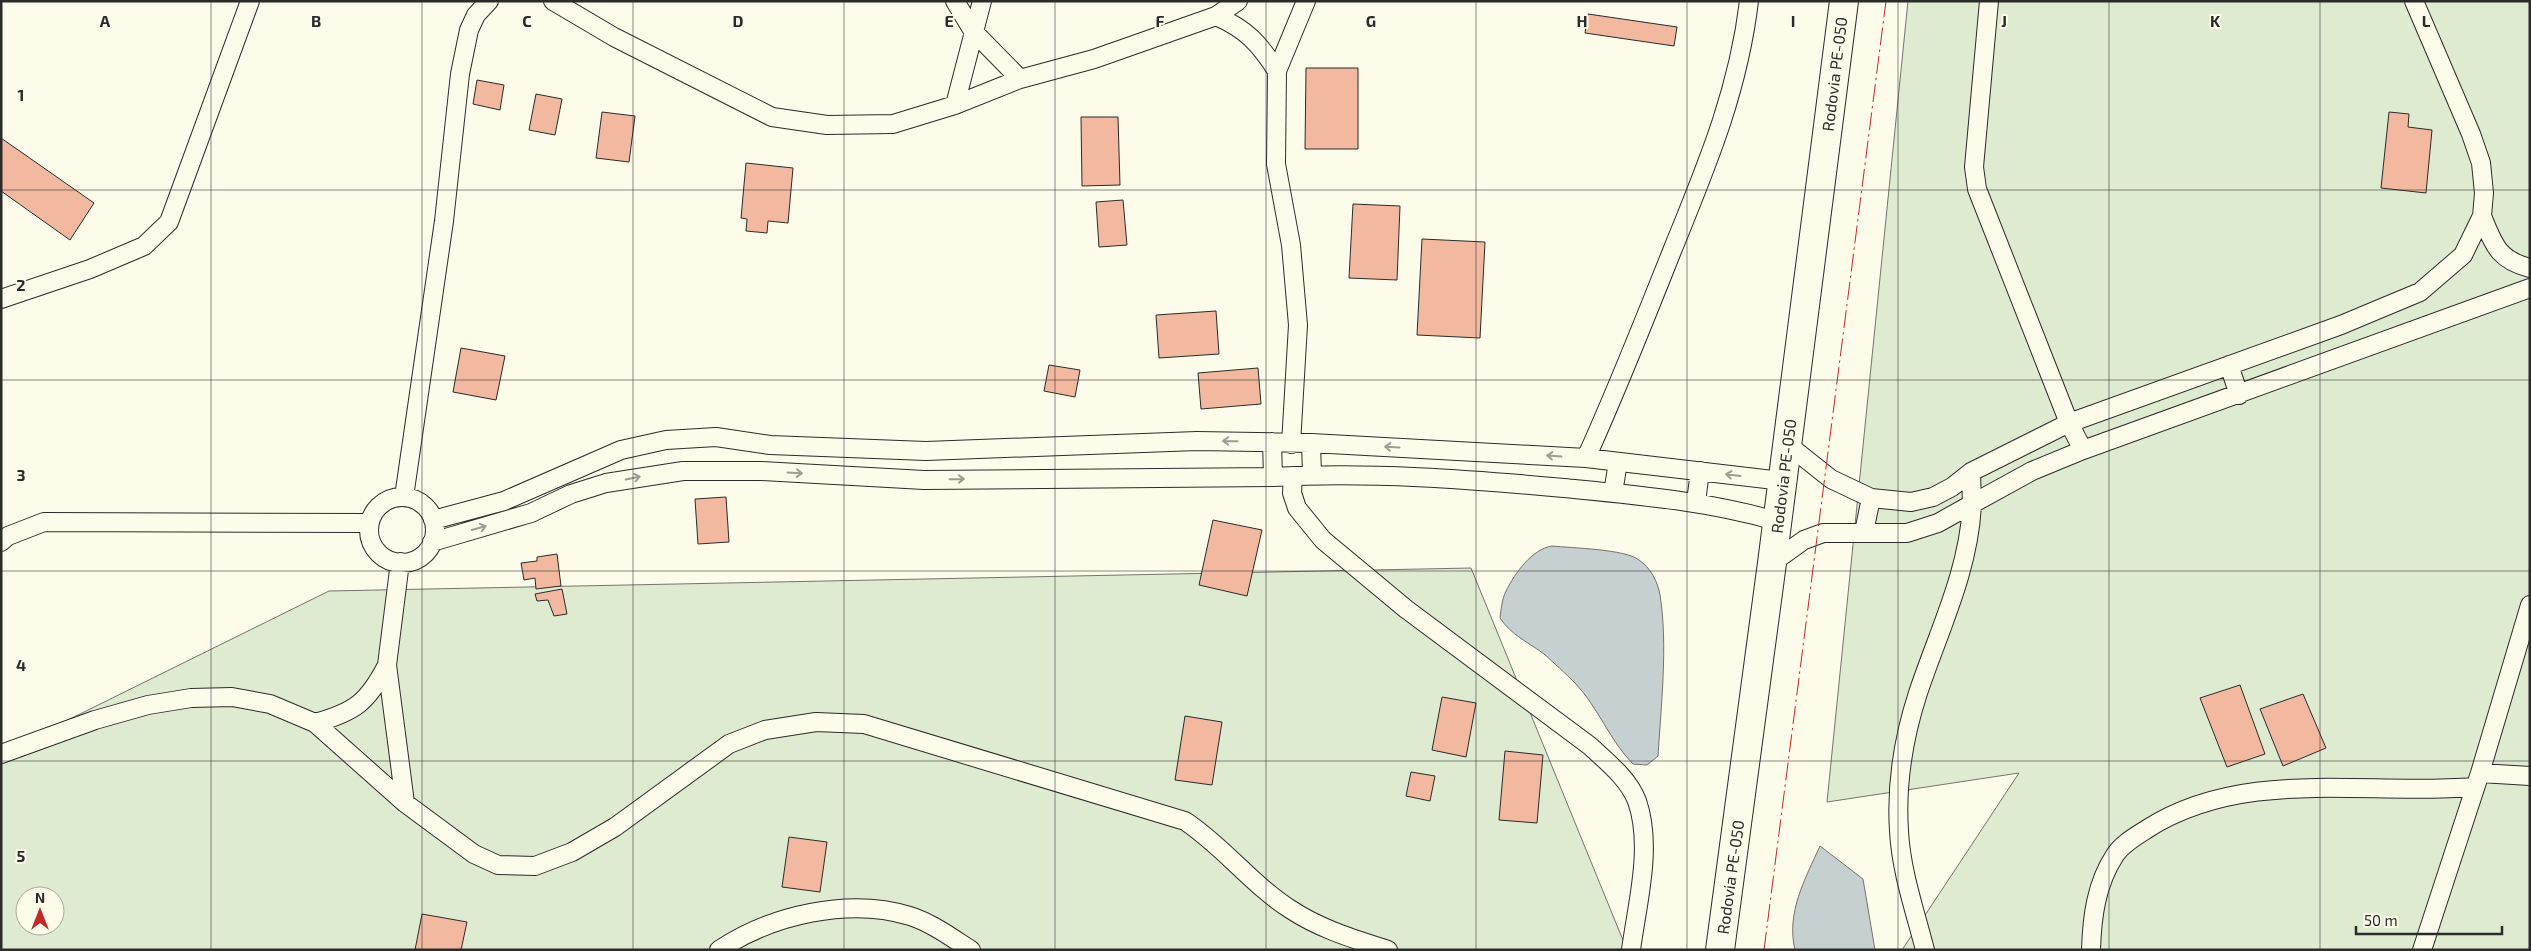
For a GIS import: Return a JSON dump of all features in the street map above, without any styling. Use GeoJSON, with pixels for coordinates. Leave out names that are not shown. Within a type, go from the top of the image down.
{"type":"FeatureCollection","features":[{"type":"Feature","properties":{"kind":"main road","name":"Rodovia PE-050"},"geometry":{"type":"LineString","coordinates":[[1720,950],[1844,1]]}},
{"type":"Feature","properties":{"kind":"street"},"geometry":{"type":"LineString","coordinates":[[1,299],[90,269],[144,246],[169,222],[250,1]]}},
{"type":"Feature","properties":{"kind":"street"},"geometry":{"type":"LineString","coordinates":[[404,497],[444,222],[460,74],[469,30],[476,16],[489,1]]}},
{"type":"Feature","properties":{"kind":"street"},"geometry":{"type":"LineString","coordinates":[[553,1],[614,37],[772,117],[827,125],[885,125],[921,117],[1020,79],[1094,59],[1216,16],[1238,1]]}},
{"type":"Feature","properties":{"kind":"street"},"geometry":{"type":"LineString","coordinates":[[956,1],[973,31],[1020,79]]}},
{"type":"Feature","properties":{"kind":"street"},"geometry":{"type":"LineString","coordinates":[[955,105],[982,1]]}},
{"type":"Feature","properties":{"kind":"street"},"geometry":{"type":"LineString","coordinates":[[1291,444],[1298,325],[1291,245],[1276,164],[1277,71],[1306,1]]}},
{"type":"Feature","properties":{"kind":"street"},"geometry":{"type":"LineString","coordinates":[[1586,458],[1613,398],[1723,122],[1745,34],[1749,1]]}},
{"type":"Feature","properties":{"kind":"street"},"geometry":{"type":"LineString","coordinates":[[1989,1],[1974,167],[1977,188],[2069,423],[2082,450]]}},
{"type":"Feature","properties":{"kind":"street"},"geometry":{"type":"LineString","coordinates":[[1787,444],[1831,479],[1871,498],[1911,502],[1933,497],[1952,487],[1971,472],[2069,423],[2341,325],[2420,292],[2462,255],[2482,216],[2484,193],[2478,156],[2471,134],[2414,1]]}},
{"type":"Feature","properties":{"kind":"street"},"geometry":{"type":"LineString","coordinates":[[1216,16],[1248,33],[1277,71]]}},
{"type":"Feature","properties":{"kind":"street"},"geometry":{"type":"LineString","coordinates":[[2482,216],[2495,246],[2512,264],[2530,268]]}},
{"type":"Feature","properties":{"kind":"street"},"geometry":{"type":"LineString","coordinates":[[1772,563],[1804,540],[1823,533],[1907,533],[1923,530],[1938,524],[2024,476],[2082,450],[2239,395],[2530,288]]}},
{"type":"Feature","properties":{"kind":"street"},"geometry":{"type":"LineString","coordinates":[[2229,365],[2239,395]]}},
{"type":"Feature","properties":{"kind":"street"},"geometry":{"type":"LineString","coordinates":[[433,520],[504,501],[621,450],[666,440],[716,437],[770,445],[926,451],[1197,441],[1311,443],[1586,458],[1782,481]]}},
{"type":"Feature","properties":{"kind":"street"},"geometry":{"type":"LineString","coordinates":[[1272,442],[1273,477]]}},
{"type":"Feature","properties":{"kind":"street"},"geometry":{"type":"LineString","coordinates":[[1311,443],[1312,474]]}},
{"type":"Feature","properties":{"kind":"street"},"geometry":{"type":"LineString","coordinates":[[1613,492],[1618,462]]}},
{"type":"Feature","properties":{"kind":"street"},"geometry":{"type":"LineString","coordinates":[[432,542],[433,520],[422,504],[404,497],[386,501],[372,514],[368,532],[375,550],[390,560],[400,562],[419,557],[432,542],[531,513],[571,494],[606,484],[683,471],[761,471],[924,480],[1273,477],[1312,474],[1450,478],[1613,492],[1696,502],[1742,511],[1776,521]]}},
{"type":"Feature","properties":{"kind":"street"},"geometry":{"type":"LineString","coordinates":[[1696,502],[1700,471]]}},
{"type":"Feature","properties":{"kind":"street"},"geometry":{"type":"LineString","coordinates":[[1925,950],[1906,874],[1899,832],[1900,780],[1910,718],[1969,542],[1972,504],[1971,472]]}},
{"type":"Feature","properties":{"kind":"street"},"geometry":{"type":"LineString","coordinates":[[1293,476],[1292,494],[1296,508],[1323,540],[1406,608],[1590,746],[1617,771],[1629,786],[1636,801],[1643,834],[1642,868],[1631,950]]}},
{"type":"Feature","properties":{"kind":"street"},"geometry":{"type":"LineString","coordinates":[[1864,532],[1871,498]]}},
{"type":"Feature","properties":{"kind":"street"},"geometry":{"type":"LineString","coordinates":[[1,542],[8,536],[44,522],[369,523]]}},
{"type":"Feature","properties":{"kind":"street"},"geometry":{"type":"LineString","coordinates":[[400,562],[387,665],[405,803]]}},
{"type":"Feature","properties":{"kind":"street"},"geometry":{"type":"LineString","coordinates":[[2422,950],[2477,780],[2530,605]]}},
{"type":"Feature","properties":{"kind":"street"},"geometry":{"type":"LineString","coordinates":[[315,723],[341,716],[355,708],[378,683],[387,665]]}},
{"type":"Feature","properties":{"kind":"street"},"geometry":{"type":"LineString","coordinates":[[1,754],[94,720],[148,705],[191,698],[232,697],[270,704],[315,723],[405,803],[474,854],[498,865],[535,866],[572,852],[615,827],[729,744],[765,730],[816,722],[864,724],[1185,821],[1204,834],[1224,855],[1290,909],[1338,934],[1388,950]]}},
{"type":"Feature","properties":{"kind":"street"},"geometry":{"type":"LineString","coordinates":[[2091,950],[2094,903],[2115,854],[2129,841],[2157,823],[2210,799],[2252,792],[2530,776]]}},
{"type":"Feature","properties":{"kind":"street"},"geometry":{"type":"LineString","coordinates":[[719,950],[734,939],[762,927],[812,914],[845,909],[878,909],[911,916],[937,928],[971,950]]}},
{"type":"Feature","properties":{"kind":"green space"},"geometry":{"type":"Polygon","coordinates":[[[1908,1],[2530,1],[2530,950],[1902,950],[2019,773],[1827,802],[1908,1]]]}},
{"type":"Feature","properties":{"kind":"green space"},"geometry":{"type":"Polygon","coordinates":[[[1471,568],[1627,950],[1,950],[1,753],[329,591],[1471,568]]]}},
{"type":"Feature","properties":{"kind":"shaded area"},"geometry":{"type":"Polygon","coordinates":[[[1552,546],[1610,551],[1632,556],[1647,567],[1655,580],[1660,595],[1662,614],[1663,676],[1658,756],[1647,765],[1633,764],[1617,745],[1591,703],[1575,683],[1544,654],[1515,634],[1500,618],[1505,594],[1519,570],[1531,557],[1552,546]]]}},
{"type":"Feature","properties":{"kind":"shaded area"},"geometry":{"type":"Polygon","coordinates":[[[1820,846],[1863,879],[1875,950],[1795,950],[1793,923],[1798,896],[1820,846]]]}},
{"type":"Feature","properties":{"kind":"building"},"geometry":{"type":"Polygon","coordinates":[[[1588,14],[1677,27],[1674,46],[1585,33],[1588,14]]]}},
{"type":"Feature","properties":{"kind":"building"},"geometry":{"type":"Polygon","coordinates":[[[1306,68],[1358,68],[1358,149],[1305,149],[1306,68]]]}},
{"type":"Feature","properties":{"kind":"building"},"geometry":{"type":"Polygon","coordinates":[[[477,80],[504,85],[500,110],[473,104],[477,80]]]}},
{"type":"Feature","properties":{"kind":"building"},"geometry":{"type":"Polygon","coordinates":[[[536,94],[562,99],[555,135],[529,130],[536,94]]]}},
{"type":"Feature","properties":{"kind":"building"},"geometry":{"type":"Polygon","coordinates":[[[602,112],[635,116],[629,162],[596,158],[602,112]]]}},
{"type":"Feature","properties":{"kind":"building"},"geometry":{"type":"Polygon","coordinates":[[[2389,112],[2409,114],[2408,127],[2432,130],[2426,193],[2381,188],[2389,112]]]}},
{"type":"Feature","properties":{"kind":"building"},"geometry":{"type":"Polygon","coordinates":[[[1081,117],[1118,117],[1120,185],[1082,186],[1081,117]]]}},
{"type":"Feature","properties":{"kind":"building"},"geometry":{"type":"Polygon","coordinates":[[[1,138],[94,203],[70,240],[1,191],[1,138]]]}},
{"type":"Feature","properties":{"kind":"building"},"geometry":{"type":"Polygon","coordinates":[[[746,163],[793,168],[788,223],[768,221],[767,233],[746,231],[747,219],[741,218],[746,163]]]}},
{"type":"Feature","properties":{"kind":"building"},"geometry":{"type":"Polygon","coordinates":[[[1123,200],[1127,245],[1099,247],[1096,202],[1123,200]]]}},
{"type":"Feature","properties":{"kind":"building"},"geometry":{"type":"Polygon","coordinates":[[[1353,204],[1400,206],[1397,280],[1349,278],[1353,204]]]}},
{"type":"Feature","properties":{"kind":"building"},"geometry":{"type":"Polygon","coordinates":[[[1422,239],[1485,242],[1480,338],[1417,335],[1422,239]]]}},
{"type":"Feature","properties":{"kind":"building"},"geometry":{"type":"Polygon","coordinates":[[[1216,311],[1219,354],[1159,358],[1156,315],[1216,311]]]}},
{"type":"Feature","properties":{"kind":"building"},"geometry":{"type":"Polygon","coordinates":[[[461,348],[505,356],[496,400],[453,392],[461,348]]]}},
{"type":"Feature","properties":{"kind":"building"},"geometry":{"type":"Polygon","coordinates":[[[1049,365],[1080,370],[1075,397],[1044,391],[1049,365]]]}},
{"type":"Feature","properties":{"kind":"building"},"geometry":{"type":"Polygon","coordinates":[[[1258,368],[1261,404],[1201,409],[1198,373],[1258,368]]]}},
{"type":"Feature","properties":{"kind":"building"},"geometry":{"type":"Polygon","coordinates":[[[726,497],[729,542],[698,544],[695,499],[726,497]]]}},
{"type":"Feature","properties":{"kind":"building"},"geometry":{"type":"Polygon","coordinates":[[[1213,520],[1262,530],[1247,596],[1199,585],[1213,520]]]}},
{"type":"Feature","properties":{"kind":"building"},"geometry":{"type":"Polygon","coordinates":[[[557,554],[561,586],[536,589],[535,578],[524,580],[521,563],[537,561],[537,557],[557,554]]]}},
{"type":"Feature","properties":{"kind":"building"},"geometry":{"type":"Polygon","coordinates":[[[562,589],[567,614],[554,616],[548,600],[537,601],[535,594],[562,589]]]}},
{"type":"Feature","properties":{"kind":"building"},"geometry":{"type":"Polygon","coordinates":[[[2240,685],[2265,754],[2227,767],[2200,698],[2240,685]]]}},
{"type":"Feature","properties":{"kind":"building"},"geometry":{"type":"Polygon","coordinates":[[[2303,694],[2326,748],[2283,766],[2260,709],[2303,694]]]}},
{"type":"Feature","properties":{"kind":"building"},"geometry":{"type":"Polygon","coordinates":[[[1442,697],[1476,703],[1466,757],[1432,750],[1442,697]]]}},
{"type":"Feature","properties":{"kind":"building"},"geometry":{"type":"Polygon","coordinates":[[[1185,716],[1222,722],[1212,785],[1175,780],[1185,716]]]}},
{"type":"Feature","properties":{"kind":"building"},"geometry":{"type":"Polygon","coordinates":[[[1505,751],[1543,755],[1537,823],[1499,820],[1505,751]]]}},
{"type":"Feature","properties":{"kind":"building"},"geometry":{"type":"Polygon","coordinates":[[[1411,772],[1435,776],[1430,801],[1406,796],[1411,772]]]}},
{"type":"Feature","properties":{"kind":"building"},"geometry":{"type":"Polygon","coordinates":[[[789,837],[827,842],[820,892],[782,887],[789,837]]]}},
{"type":"Feature","properties":{"kind":"building"},"geometry":{"type":"Polygon","coordinates":[[[422,914],[467,922],[461,950],[415,950],[422,914]]]}},
{"type":"Feature","properties":{"kind":"power"},"geometry":{"type":"LineString","coordinates":[[1764,950],[1886,1]]}}]}
